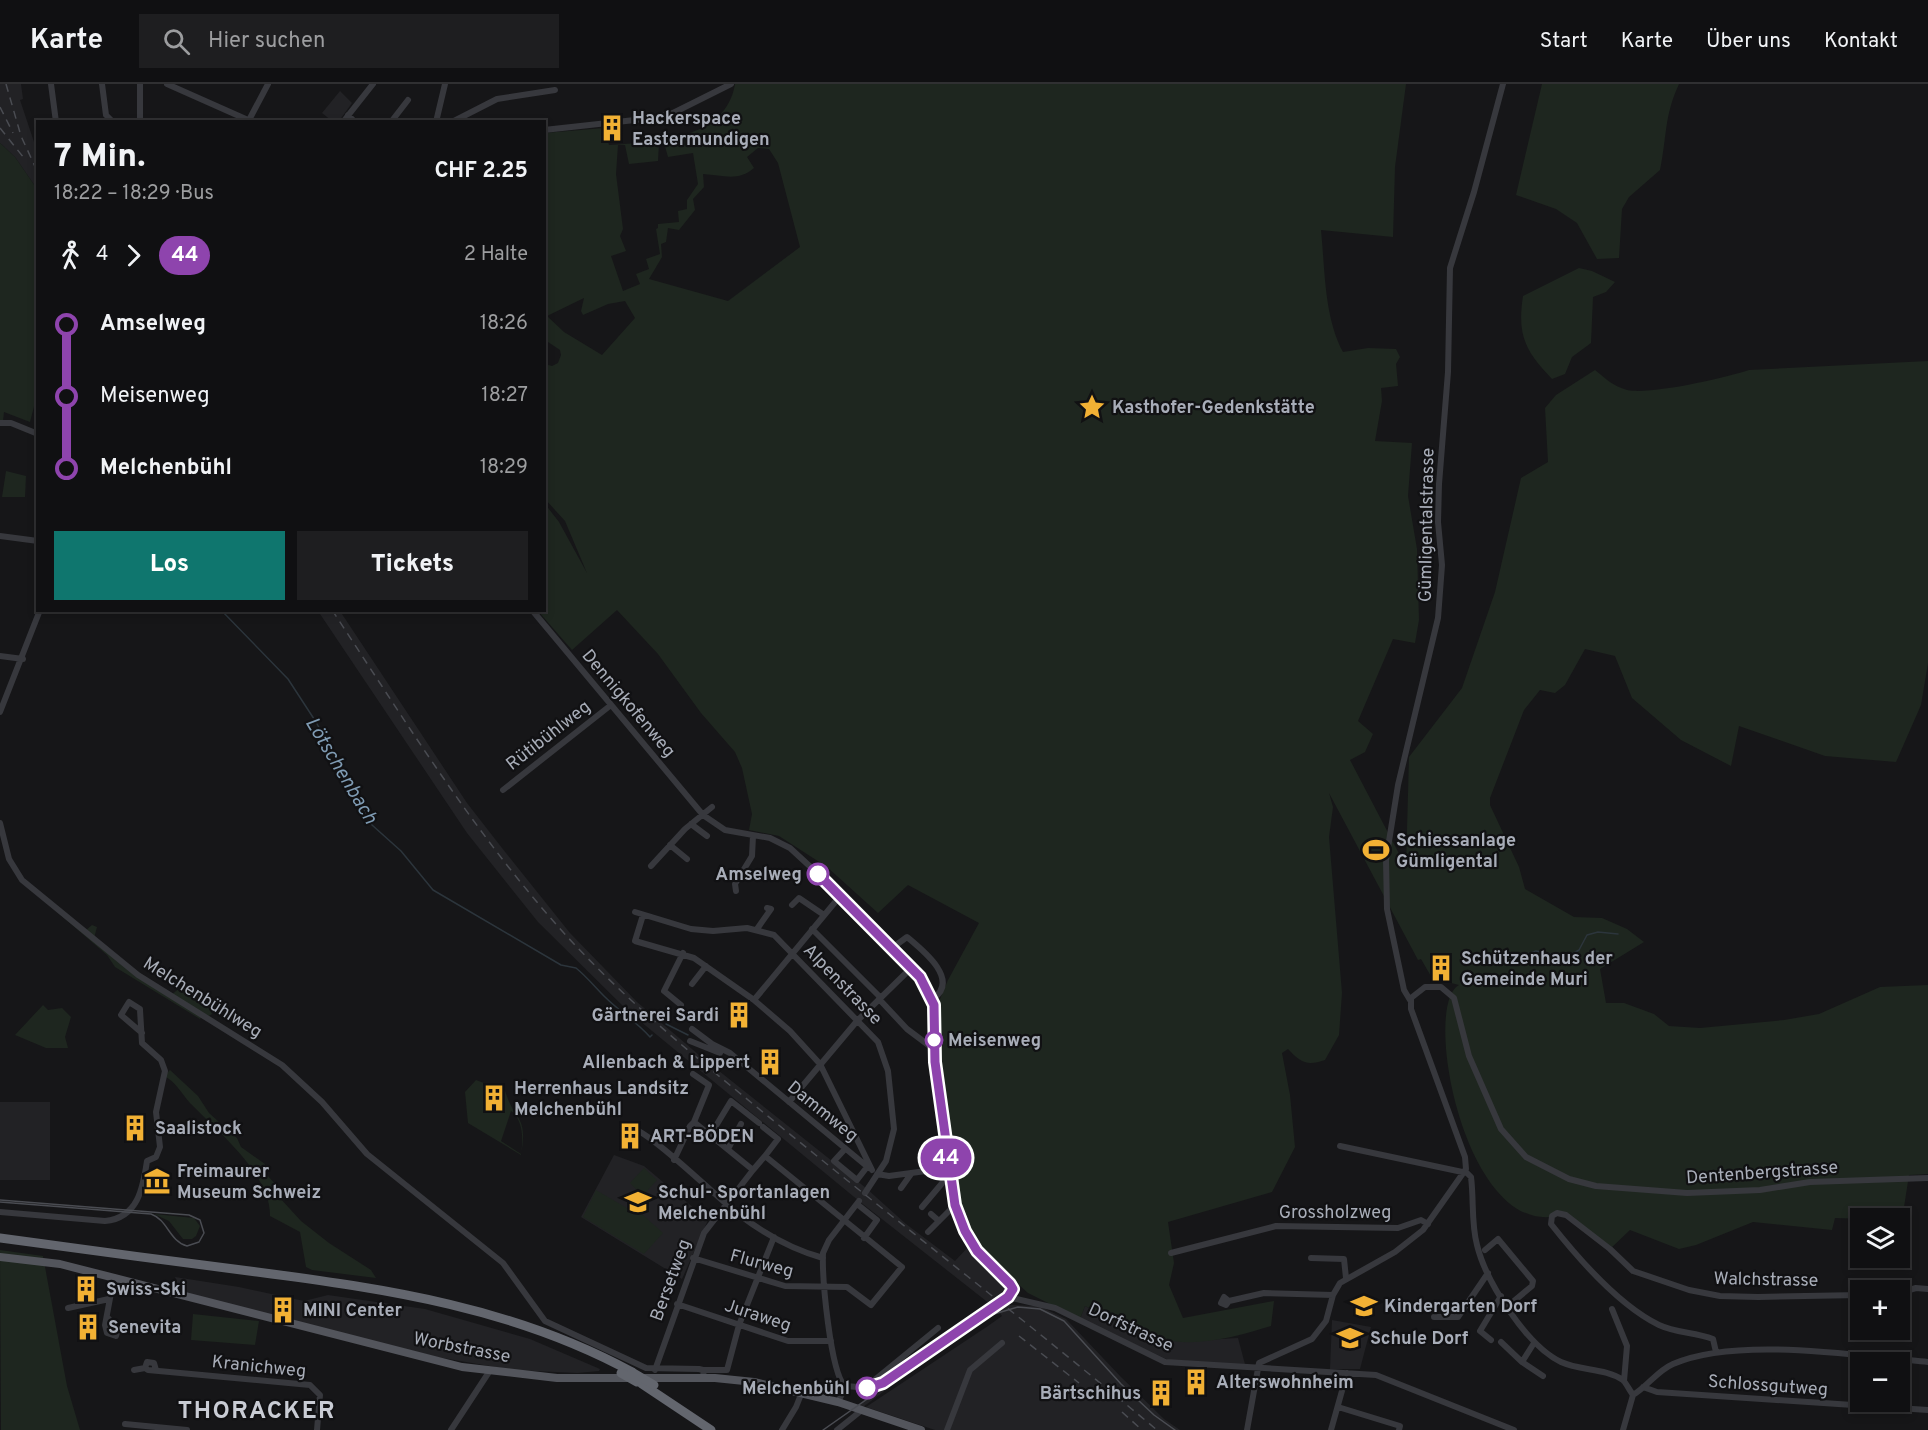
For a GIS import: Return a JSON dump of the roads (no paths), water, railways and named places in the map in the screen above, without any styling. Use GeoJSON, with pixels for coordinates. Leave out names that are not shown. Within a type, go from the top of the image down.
{"type":"FeatureCollection","features":[{"type":"Feature","properties":{"kind":"highway"},"geometry":{"type":"LineString","coordinates":[[0,1238],[317,1280],[428,1298],[526,1325],[580,1347],[632,1372],[721,1430]]}},
{"type":"Feature","properties":{"kind":"highway"},"geometry":{"type":"LineString","coordinates":[[0,1244],[333,1288],[427,1304],[524,1330],[621,1373],[642,1384],[711,1430]]}},
{"type":"Feature","properties":{"kind":"main road","name":"Worbstrasse"},"geometry":{"type":"LineString","coordinates":[[0,1257],[46,1261],[429,1360],[489,1372],[578,1379],[703,1374],[802,1392],[921,1430]]}},
{"type":"Feature","properties":{"kind":"street"},"geometry":{"type":"LineString","coordinates":[[51,84],[56,120]]}},
{"type":"Feature","properties":{"kind":"street"},"geometry":{"type":"LineString","coordinates":[[102,84],[107,117],[111,120]]}},
{"type":"Feature","properties":{"kind":"street"},"geometry":{"type":"LineString","coordinates":[[140,84],[140,120]]}},
{"type":"Feature","properties":{"kind":"street"},"geometry":{"type":"LineString","coordinates":[[167,84],[246,120]]}},
{"type":"Feature","properties":{"kind":"street"},"geometry":{"type":"LineString","coordinates":[[249,120],[268,84]]}},
{"type":"Feature","properties":{"kind":"street"},"geometry":{"type":"LineString","coordinates":[[344,120],[373,84]]}},
{"type":"Feature","properties":{"kind":"street"},"geometry":{"type":"LineString","coordinates":[[439,120],[445,84]]}},
{"type":"Feature","properties":{"kind":"street"},"geometry":{"type":"LineString","coordinates":[[546,130],[654,118],[673,113],[731,84]]}},
{"type":"Feature","properties":{"kind":"street","name":"Gümligentalstrasse"},"geometry":{"type":"LineString","coordinates":[[1410,1000],[1404,990],[1386,909],[1386,860],[1398,785],[1438,618],[1442,565],[1438,522],[1439,484],[1448,372],[1450,268],[1474,192],[1503,84]]}},
{"type":"Feature","properties":{"kind":"street"},"geometry":{"type":"LineString","coordinates":[[456,120],[497,99],[555,90]]}},
{"type":"Feature","properties":{"kind":"street"},"geometry":{"type":"LineString","coordinates":[[393,120],[408,100]]}},
{"type":"Feature","properties":{"kind":"street"},"geometry":{"type":"LineString","coordinates":[[348,115],[354,120]]}},
{"type":"Feature","properties":{"kind":"street"},"geometry":{"type":"LineString","coordinates":[[0,423],[11,423],[36,433]]}},
{"type":"Feature","properties":{"kind":"street"},"geometry":{"type":"LineString","coordinates":[[0,536],[36,541]]}},
{"type":"Feature","properties":{"kind":"street"},"geometry":{"type":"LineString","coordinates":[[0,712],[23,659],[39,612]]}},
{"type":"Feature","properties":{"kind":"street","name":"Dennigkofenweg"},"geometry":{"type":"LineString","coordinates":[[534,612],[703,815],[725,830],[770,838],[787,846],[841,895],[892,948],[923,981],[933,999]]}},
{"type":"Feature","properties":{"kind":"street"},"geometry":{"type":"LineString","coordinates":[[0,656],[23,659]]}},
{"type":"Feature","properties":{"kind":"street","name":"Rütibühlweg"},"geometry":{"type":"LineString","coordinates":[[503,790],[611,705]]}},
{"type":"Feature","properties":{"kind":"street"},"geometry":{"type":"LineString","coordinates":[[651,866],[691,824],[712,807]]}},
{"type":"Feature","properties":{"kind":"street","name":"Melchenbühlweg"},"geometry":{"type":"LineString","coordinates":[[0,823],[9,859],[22,880],[131,971],[282,1065],[322,1102],[355,1143],[407,1188],[496,1256],[545,1321],[646,1368],[656,1370]]}},
{"type":"Feature","properties":{"kind":"street"},"geometry":{"type":"LineString","coordinates":[[691,824],[707,836]]}},
{"type":"Feature","properties":{"kind":"street"},"geometry":{"type":"LineString","coordinates":[[736,891],[735,884],[752,856],[753,836]]}},
{"type":"Feature","properties":{"kind":"street"},"geometry":{"type":"LineString","coordinates":[[670,845],[687,859]]}},
{"type":"Feature","properties":{"kind":"street"},"geometry":{"type":"LineString","coordinates":[[754,1000],[841,895]]}},
{"type":"Feature","properties":{"kind":"street"},"geometry":{"type":"LineString","coordinates":[[792,904],[800,898],[824,915]]}},
{"type":"Feature","properties":{"kind":"street"},"geometry":{"type":"LineString","coordinates":[[635,912],[702,931],[757,929],[771,909],[767,908]]}},
{"type":"Feature","properties":{"kind":"street"},"geometry":{"type":"LineString","coordinates":[[643,915],[634,941],[683,953],[706,966],[754,1000],[790,1031],[820,1064],[869,1169],[857,1180],[834,1161],[845,1149]]}},
{"type":"Feature","properties":{"kind":"street"},"geometry":{"type":"LineString","coordinates":[[812,928],[907,1029],[934,1050]]}},
{"type":"Feature","properties":{"kind":"street","name":"Alpenstrasse"},"geometry":{"type":"LineString","coordinates":[[757,929],[774,935],[878,1042],[890,1081],[894,1136],[879,1175],[865,1193]]}},
{"type":"Feature","properties":{"kind":"street"},"geometry":{"type":"LineString","coordinates":[[844,1387],[871,1387],[883,1383],[1012,1292],[1012,1285],[977,1251],[965,1231],[955,1205],[948,1172],[934,1050],[933,999],[943,990],[944,981],[941,972],[907,936],[892,948]]}},
{"type":"Feature","properties":{"kind":"street"},"geometry":{"type":"LineString","coordinates":[[681,1005],[664,991],[683,953]]}},
{"type":"Feature","properties":{"kind":"street"},"geometry":{"type":"LineString","coordinates":[[692,984],[706,966]]}},
{"type":"Feature","properties":{"kind":"street"},"geometry":{"type":"LineString","coordinates":[[789,1102],[857,1021],[906,973]]}},
{"type":"Feature","properties":{"kind":"street","name":"Dentenbergstrasse"},"geometry":{"type":"LineString","coordinates":[[1410,1000],[1419,990],[1428,986],[1437,986],[1449,991],[1456,1002],[1469,1056],[1501,1130],[1526,1157],[1575,1181],[1687,1193],[1751,1190],[1810,1182],[1928,1178]]}},
{"type":"Feature","properties":{"kind":"street"},"geometry":{"type":"LineString","coordinates":[[1247,1430],[1256,1369],[1260,1362],[1299,1347],[1318,1334],[1326,1321],[1333,1295],[1346,1278],[1395,1252],[1428,1224],[1464,1172],[1464,1157],[1414,1018],[1410,1000]]}},
{"type":"Feature","properties":{"kind":"street"},"geometry":{"type":"LineString","coordinates":[[0,1212],[105,1221],[121,1217],[133,1207],[142,1188],[147,1161],[154,1158],[159,1150],[156,1112],[165,1071],[161,1060],[142,1043],[142,1033],[140,1009],[129,1002],[121,1015],[142,1033]]}},
{"type":"Feature","properties":{"kind":"street","name":"Dammweg"},"geometry":{"type":"LineString","coordinates":[[692,1029],[737,1061],[879,1175]]}},
{"type":"Feature","properties":{"kind":"street"},"geometry":{"type":"LineString","coordinates":[[690,1041],[737,1061]]}},
{"type":"Feature","properties":{"kind":"street"},"geometry":{"type":"LineString","coordinates":[[675,1160],[709,1085],[693,1074]]}},
{"type":"Feature","properties":{"kind":"street"},"geometry":{"type":"LineString","coordinates":[[711,1134],[731,1101],[778,1139],[765,1156],[843,1220],[864,1238],[877,1220],[858,1202],[843,1220],[826,1244],[823,1258],[831,1341],[838,1376],[844,1387]]}},
{"type":"Feature","properties":{"kind":"street"},"geometry":{"type":"LineString","coordinates":[[694,1122],[753,1170]]}},
{"type":"Feature","properties":{"kind":"street"},"geometry":{"type":"LineString","coordinates":[[728,1149],[741,1124]]}},
{"type":"Feature","properties":{"kind":"street"},"geometry":{"type":"LineString","coordinates":[[625,1126],[629,1125],[651,1138],[725,1204],[774,1237],[823,1258]]}},
{"type":"Feature","properties":{"kind":"street"},"geometry":{"type":"LineString","coordinates":[[1340,1146],[1464,1172],[1471,1177],[1474,1232],[1480,1256],[1501,1296],[1534,1343],[1566,1364],[1600,1371],[1624,1381],[1633,1395]]}},
{"type":"Feature","properties":{"kind":"street","name":"Bersetweg"},"geometry":{"type":"LineString","coordinates":[[656,1370],[693,1258],[706,1227],[765,1156]]}},
{"type":"Feature","properties":{"kind":"street"},"geometry":{"type":"LineString","coordinates":[[879,1175],[948,1172]]}},
{"type":"Feature","properties":{"kind":"street"},"geometry":{"type":"LineString","coordinates":[[922,1207],[948,1172]]}},
{"type":"Feature","properties":{"kind":"street"},"geometry":{"type":"LineString","coordinates":[[901,1188],[911,1174]]}},
{"type":"Feature","properties":{"kind":"street"},"geometry":{"type":"LineString","coordinates":[[928,1232],[955,1205]]}},
{"type":"Feature","properties":{"kind":"street","name":"Walchstrasse"},"geometry":{"type":"LineString","coordinates":[[1716,1352],[1713,1339],[1658,1324],[1629,1305],[1569,1246],[1551,1224],[1552,1216],[1559,1213],[1566,1215],[1610,1248],[1633,1271],[1689,1290],[1720,1296],[1850,1295]]}},
{"type":"Feature","properties":{"kind":"street"},"geometry":{"type":"LineString","coordinates":[[932,1214],[939,1221]]}},
{"type":"Feature","properties":{"kind":"street","name":"Grossholzweg"},"geometry":{"type":"LineString","coordinates":[[1171,1253],[1276,1226],[1398,1228],[1421,1220],[1428,1224]]}},
{"type":"Feature","properties":{"kind":"street"},"geometry":{"type":"LineString","coordinates":[[656,1370],[703,1374],[727,1370],[740,1325],[774,1237]]}},
{"type":"Feature","properties":{"kind":"street","name":"Flurweg"},"geometry":{"type":"LineString","coordinates":[[693,1258],[756,1280],[792,1287],[847,1287],[871,1305],[902,1267],[864,1238]]}},
{"type":"Feature","properties":{"kind":"street"},"geometry":{"type":"LineString","coordinates":[[1485,1250],[1498,1239],[1533,1281],[1533,1285],[1508,1306]]}},
{"type":"Feature","properties":{"kind":"street"},"geometry":{"type":"LineString","coordinates":[[1311,1258],[1342,1257],[1346,1262],[1346,1278]]}},
{"type":"Feature","properties":{"kind":"street"},"geometry":{"type":"LineString","coordinates":[[1434,1317],[1458,1317],[1488,1273]]}},
{"type":"Feature","properties":{"kind":"street"},"geometry":{"type":"LineString","coordinates":[[107,1317],[114,1277]]}},
{"type":"Feature","properties":{"kind":"street"},"geometry":{"type":"LineString","coordinates":[[1910,1290],[1928,1289]]}},
{"type":"Feature","properties":{"kind":"street"},"geometry":{"type":"LineString","coordinates":[[1229,1301],[1264,1293],[1333,1295]]}},
{"type":"Feature","properties":{"kind":"street"},"geometry":{"type":"LineString","coordinates":[[1491,1340],[1480,1331],[1501,1296]]}},
{"type":"Feature","properties":{"kind":"street","name":"Dorfstrasse"},"geometry":{"type":"LineString","coordinates":[[1005,1298],[1054,1308],[1165,1362],[1383,1377],[1514,1430]]}},
{"type":"Feature","properties":{"kind":"street"},"geometry":{"type":"LineString","coordinates":[[68,1308],[109,1299]]}},
{"type":"Feature","properties":{"kind":"street","name":"Juraweg"},"geometry":{"type":"LineString","coordinates":[[677,1304],[788,1341],[831,1341]]}},
{"type":"Feature","properties":{"kind":"street"},"geometry":{"type":"LineString","coordinates":[[1612,1309],[1627,1346],[1624,1381]]}},
{"type":"Feature","properties":{"kind":"street"},"geometry":{"type":"LineString","coordinates":[[871,1387],[872,1382],[938,1328]]}},
{"type":"Feature","properties":{"kind":"street"},"geometry":{"type":"LineString","coordinates":[[1501,1342],[1522,1362],[1543,1376]]}},
{"type":"Feature","properties":{"kind":"street"},"geometry":{"type":"LineString","coordinates":[[947,1430],[970,1370],[1002,1343]]}},
{"type":"Feature","properties":{"kind":"street"},"geometry":{"type":"LineString","coordinates":[[1522,1362],[1534,1343]]}},
{"type":"Feature","properties":{"kind":"street","name":"Schlossgutweg"},"geometry":{"type":"LineString","coordinates":[[1716,1352],[1762,1349],[1928,1362]]}},
{"type":"Feature","properties":{"kind":"street"},"geometry":{"type":"LineString","coordinates":[[1623,1430],[1633,1395],[1669,1366],[1716,1352]]}},
{"type":"Feature","properties":{"kind":"street","name":"Kranichweg"},"geometry":{"type":"LineString","coordinates":[[134,1370],[145,1368],[147,1362],[150,1361],[156,1370],[313,1386],[320,1395],[317,1430]]}},
{"type":"Feature","properties":{"kind":"street"},"geometry":{"type":"LineString","coordinates":[[451,1430],[489,1372]]}},
{"type":"Feature","properties":{"kind":"street"},"geometry":{"type":"LineString","coordinates":[[1331,1430],[1347,1373]]}},
{"type":"Feature","properties":{"kind":"street"},"geometry":{"type":"LineString","coordinates":[[838,1402],[844,1387]]}},
{"type":"Feature","properties":{"kind":"street","name":"Schlossgutweg"},"geometry":{"type":"LineString","coordinates":[[1643,1387],[1657,1392],[1928,1410]]}},
{"type":"Feature","properties":{"kind":"street"},"geometry":{"type":"LineString","coordinates":[[782,1430],[802,1392]]}},
{"type":"Feature","properties":{"kind":"street"},"geometry":{"type":"LineString","coordinates":[[1338,1407],[1388,1421],[1400,1426],[1399,1430]]}},
{"type":"Feature","properties":{"kind":"street"},"geometry":{"type":"LineString","coordinates":[[837,1430],[862,1410]]}},
{"type":"Feature","properties":{"kind":"street"},"geometry":{"type":"LineString","coordinates":[[125,1424],[187,1430]]}},
{"type":"Feature","properties":{"kind":"waterway","name":"Lötschenbach"},"geometry":{"type":"LineString","coordinates":[[223,612],[288,679],[316,722],[372,825],[401,851],[433,890],[561,965],[576,968],[610,1002],[650,1037],[652,1035]]}},
{"type":"Feature","properties":{"kind":"waterway"},"geometry":{"type":"LineString","coordinates":[[1486,958],[1496,953],[1512,959],[1536,951],[1557,955],[1572,954],[1579,950],[1587,935],[1598,932],[1618,934]]}},
{"type":"Feature","properties":{"kind":"waterway","name":"Lötschenbach"},"geometry":{"type":"LineString","coordinates":[[666,1024],[688,1035]]}},
{"type":"Feature","properties":{"kind":"tram line"},"geometry":{"type":"LineString","coordinates":[[0,1200],[189,1215],[200,1220],[204,1233],[199,1242],[187,1246],[176,1240],[161,1221],[151,1214],[0,1202]]}},
{"type":"Feature","properties":{"kind":"tram line"},"geometry":{"type":"LineString","coordinates":[[823,1430],[984,1317],[1018,1307],[1040,1309],[1064,1321],[1121,1384],[1154,1415],[1175,1430]]}},
{"type":"Feature","properties":{"kind":"railway"},"geometry":{"type":"LineString","coordinates":[[6,84],[21,136],[36,169]]}},
{"type":"Feature","properties":{"kind":"railway"},"geometry":{"type":"LineString","coordinates":[[0,107],[13,133]]}},
{"type":"Feature","properties":{"kind":"railway"},"geometry":{"type":"LineString","coordinates":[[0,128],[24,158]]}},
{"type":"Feature","properties":{"kind":"railway"},"geometry":{"type":"LineString","coordinates":[[333,612],[417,740],[476,824],[540,905],[598,969],[677,1041],[731,1086],[1157,1430]]}},
{"type":"Feature","properties":{"kind":"railway"},"geometry":{"type":"LineString","coordinates":[[1019,1336],[1079,1383]]}},
{"type":"Feature","properties":{"kind":"railway"},"geometry":{"type":"LineString","coordinates":[[1122,1412],[1142,1430]]}},
{"type":"Feature","properties":{"kind":"place","name":"Hackerspace Eastermundigen"},"geometry":{"type":"Point","coordinates":[612,128]}},
{"type":"Feature","properties":{"kind":"place","name":"Kasthofer-Gedenkstätte"},"geometry":{"type":"Point","coordinates":[1092,407]}},
{"type":"Feature","properties":{"kind":"place","name":"Schiessanlage Gümligental"},"geometry":{"type":"Point","coordinates":[1376,850]}},
{"type":"Feature","properties":{"kind":"place","name":"Amselweg"},"geometry":{"type":"Point","coordinates":[818,874]}},
{"type":"Feature","properties":{"kind":"place","name":"Schützenhaus der Gemeinde Muri"},"geometry":{"type":"Point","coordinates":[1441,968]}},
{"type":"Feature","properties":{"kind":"place","name":"Gärtnerei Sardi"},"geometry":{"type":"Point","coordinates":[739,1015]}},
{"type":"Feature","properties":{"kind":"place","name":"Meisenweg"},"geometry":{"type":"Point","coordinates":[934,1040]}},
{"type":"Feature","properties":{"kind":"place","name":"Allenbach & Lippert"},"geometry":{"type":"Point","coordinates":[770,1062]}},
{"type":"Feature","properties":{"kind":"place","name":"Herrenhaus Landsitz Melchenbühl"},"geometry":{"type":"Point","coordinates":[494,1098]}},
{"type":"Feature","properties":{"kind":"place","name":"Saalistock"},"geometry":{"type":"Point","coordinates":[135,1128]}},
{"type":"Feature","properties":{"kind":"place","name":"ART-BÖDEN"},"geometry":{"type":"Point","coordinates":[630,1136]}},
{"type":"Feature","properties":{"kind":"place","name":"Freimaurer Museum Schweiz"},"geometry":{"type":"Point","coordinates":[157,1181]}},
{"type":"Feature","properties":{"kind":"place","name":"Schul- Sportanlagen Melchenbühl"},"geometry":{"type":"Point","coordinates":[638,1202]}},
{"type":"Feature","properties":{"kind":"place","name":"Swiss-Ski"},"geometry":{"type":"Point","coordinates":[86,1289]}},
{"type":"Feature","properties":{"kind":"place","name":"Kindergarten Dorf"},"geometry":{"type":"Point","coordinates":[1364,1306]}},
{"type":"Feature","properties":{"kind":"place","name":"MINI Center"},"geometry":{"type":"Point","coordinates":[283,1310]}},
{"type":"Feature","properties":{"kind":"place","name":"Senevita"},"geometry":{"type":"Point","coordinates":[88,1327]}},
{"type":"Feature","properties":{"kind":"place","name":"Schule Dorf"},"geometry":{"type":"Point","coordinates":[1350,1338]}},
{"type":"Feature","properties":{"kind":"place","name":"Alterswohnheim"},"geometry":{"type":"Point","coordinates":[1196,1382]}},
{"type":"Feature","properties":{"kind":"place","name":"Melchenbühl"},"geometry":{"type":"Point","coordinates":[867,1388]}},
{"type":"Feature","properties":{"kind":"place","name":"Bärtschihus"},"geometry":{"type":"Point","coordinates":[1161,1393]}},
{"type":"Feature","properties":{"kind":"district","name":"THORACKER"},"geometry":{"type":"Point","coordinates":[257,1410]}}]}
